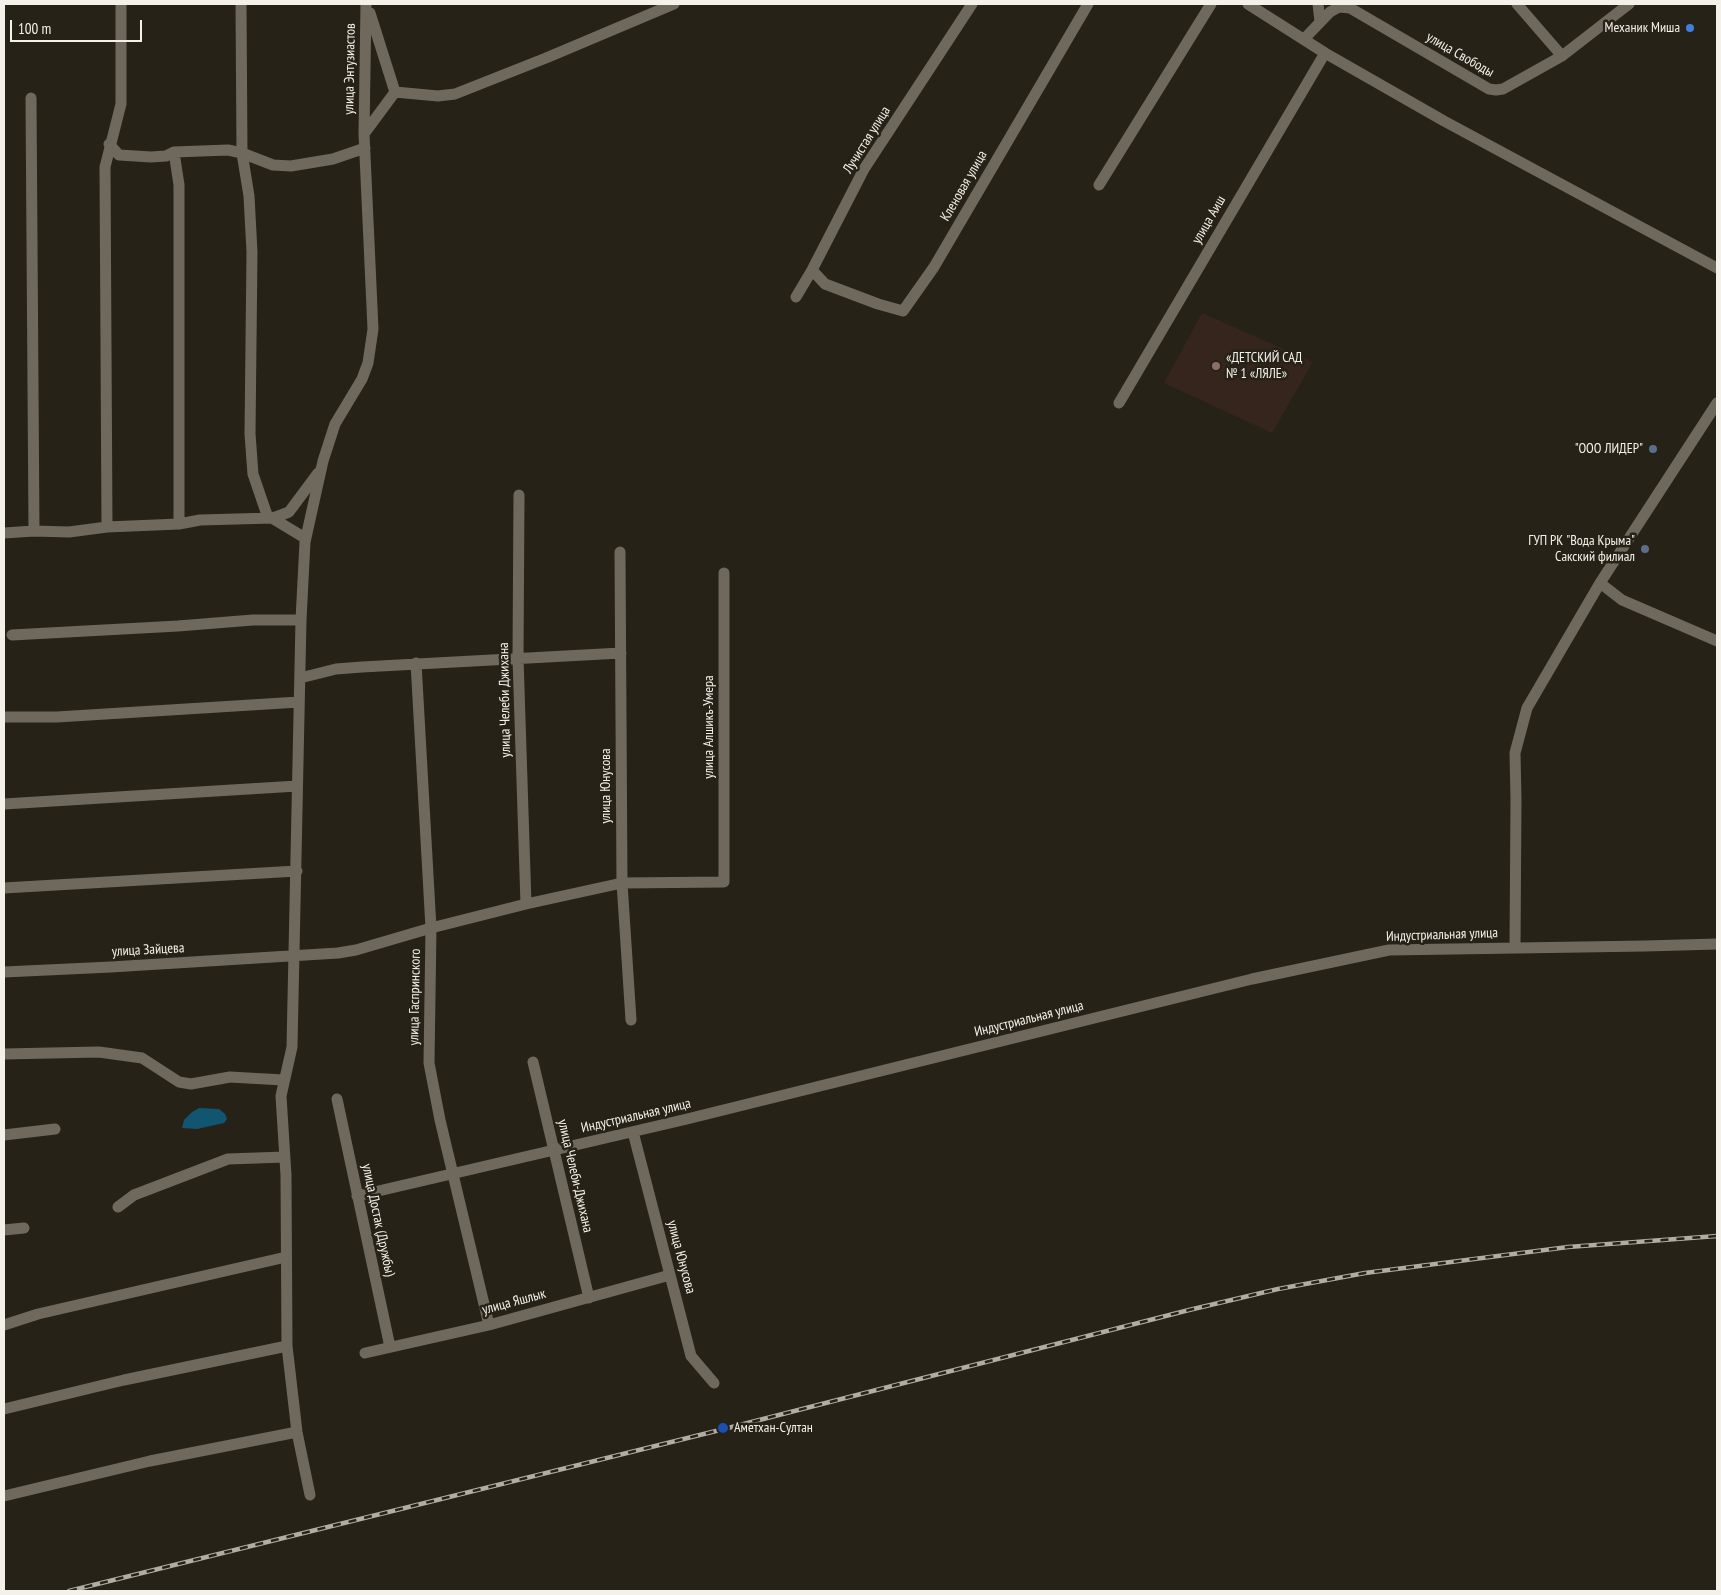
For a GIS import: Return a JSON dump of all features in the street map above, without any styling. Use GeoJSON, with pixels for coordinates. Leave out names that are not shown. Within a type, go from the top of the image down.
{"type":"FeatureCollection","features":[{"type":"Feature","properties":{"kind":"street"},"geometry":{"type":"LineString","coordinates":[[107,527],[105,167],[109,144],[121,104],[121,4]]}},
{"type":"Feature","properties":{"kind":"street"},"geometry":{"type":"LineString","coordinates":[[241,4],[242,153],[249,196],[252,252],[250,434],[253,474],[268,515],[306,538]]}},
{"type":"Feature","properties":{"kind":"street"},"geometry":{"type":"LineString","coordinates":[[367,4],[395,92]]}},
{"type":"Feature","properties":{"kind":"street","name":"улица Энтузиастов"},"geometry":{"type":"LineString","coordinates":[[310,1495],[297,1432],[287,1346],[285,1157],[281,1096],[292,1046],[301,620],[306,538],[322,469],[335,424],[362,380],[368,363],[373,329],[364,134],[367,4]]}},
{"type":"Feature","properties":{"kind":"street"},"geometry":{"type":"LineString","coordinates":[[395,92],[438,96],[455,94],[674,4]]}},
{"type":"Feature","properties":{"kind":"street","name":"Лучистая улица"},"geometry":{"type":"LineString","coordinates":[[796,297],[864,170],[972,4]]}},
{"type":"Feature","properties":{"kind":"street","name":"Кленовая улица"},"geometry":{"type":"LineString","coordinates":[[812,270],[825,284],[878,304],[903,311],[934,267],[1088,4]]}},
{"type":"Feature","properties":{"kind":"street"},"geometry":{"type":"LineString","coordinates":[[1099,184],[1210,4]]}},
{"type":"Feature","properties":{"kind":"street"},"geometry":{"type":"LineString","coordinates":[[1248,4],[1325,53],[1444,121],[1717,268]]}},
{"type":"Feature","properties":{"kind":"street"},"geometry":{"type":"LineString","coordinates":[[1318,4],[1320,21]]}},
{"type":"Feature","properties":{"kind":"street"},"geometry":{"type":"LineString","coordinates":[[1517,4],[1562,56]]}},
{"type":"Feature","properties":{"kind":"street","name":"улица Свободы"},"geometry":{"type":"LineString","coordinates":[[1304,39],[1330,12],[1339,7],[1350,8],[1489,89],[1503,89],[1562,56],[1629,4]]}},
{"type":"Feature","properties":{"kind":"street","name":"улица Аиш"},"geometry":{"type":"LineString","coordinates":[[1119,403],[1325,53]]}},
{"type":"Feature","properties":{"kind":"street"},"geometry":{"type":"LineString","coordinates":[[364,134],[395,92]]}},
{"type":"Feature","properties":{"kind":"street"},"geometry":{"type":"LineString","coordinates":[[31,98],[34,531]]}},
{"type":"Feature","properties":{"kind":"street"},"geometry":{"type":"LineString","coordinates":[[109,144],[119,155],[151,157],[166,156],[174,152],[228,150],[242,153],[273,165],[291,166],[333,159],[365,148]]}},
{"type":"Feature","properties":{"kind":"street"},"geometry":{"type":"LineString","coordinates":[[174,152],[179,185],[179,524]]}},
{"type":"Feature","properties":{"kind":"street"},"geometry":{"type":"LineString","coordinates":[[1515,948],[1515,753],[1527,708],[1600,583],[1717,403]]}},
{"type":"Feature","properties":{"kind":"street"},"geometry":{"type":"LineString","coordinates":[[4,533],[34,531],[69,532],[107,527],[179,524],[200,520],[273,518],[289,512],[322,469]]}},
{"type":"Feature","properties":{"kind":"street","name":"улица Челеби Джихана"},"geometry":{"type":"LineString","coordinates":[[519,495],[518,658],[526,904]]}},
{"type":"Feature","properties":{"kind":"street","name":"улица Юнусова"},"geometry":{"type":"LineString","coordinates":[[620,552],[622,883],[631,1020]]}},
{"type":"Feature","properties":{"kind":"street","name":"улица Алшикъ-Умера"},"geometry":{"type":"LineString","coordinates":[[724,573],[724,882]]}},
{"type":"Feature","properties":{"kind":"street"},"geometry":{"type":"LineString","coordinates":[[1600,583],[1622,600],[1717,641]]}},
{"type":"Feature","properties":{"kind":"street"},"geometry":{"type":"LineString","coordinates":[[12,635],[253,620],[301,620]]}},
{"type":"Feature","properties":{"kind":"street"},"geometry":{"type":"LineString","coordinates":[[300,678],[336,669],[416,663],[621,653]]}},
{"type":"Feature","properties":{"kind":"street","name":"улица Гаспринского"},"geometry":{"type":"LineString","coordinates":[[416,663],[431,928],[429,1063],[489,1325]]}},
{"type":"Feature","properties":{"kind":"street"},"geometry":{"type":"LineString","coordinates":[[4,717],[57,717],[299,702]]}},
{"type":"Feature","properties":{"kind":"street"},"geometry":{"type":"LineString","coordinates":[[4,804],[297,786]]}},
{"type":"Feature","properties":{"kind":"street"},"geometry":{"type":"LineString","coordinates":[[4,888],[297,871]]}},
{"type":"Feature","properties":{"kind":"street","name":"улица Зайцева"},"geometry":{"type":"LineString","coordinates":[[4,972],[294,956],[356,950],[431,928],[526,904],[622,883],[724,882]]}},
{"type":"Feature","properties":{"kind":"street","name":"Индустриальная улица"},"geometry":{"type":"LineString","coordinates":[[357,1196],[633,1132],[1252,979],[1389,950],[1717,944]]}},
{"type":"Feature","properties":{"kind":"street"},"geometry":{"type":"LineString","coordinates":[[4,1054],[98,1052],[142,1058],[179,1082],[191,1084],[230,1077],[284,1080]]}},
{"type":"Feature","properties":{"kind":"street","name":"улица Челеби-Джихана"},"geometry":{"type":"LineString","coordinates":[[533,1062],[588,1298]]}},
{"type":"Feature","properties":{"kind":"street","name":"улица Достак (Дружбы)"},"geometry":{"type":"LineString","coordinates":[[337,1099],[390,1348]]}},
{"type":"Feature","properties":{"kind":"street"},"geometry":{"type":"LineString","coordinates":[[4,1135],[56,1129]]}},
{"type":"Feature","properties":{"kind":"street","name":"улица Юнусова"},"geometry":{"type":"LineString","coordinates":[[633,1132],[691,1356],[714,1383]]}},
{"type":"Feature","properties":{"kind":"street"},"geometry":{"type":"LineString","coordinates":[[118,1207],[134,1195],[228,1159],[285,1157]]}},
{"type":"Feature","properties":{"kind":"street"},"geometry":{"type":"LineString","coordinates":[[4,1230],[24,1228]]}},
{"type":"Feature","properties":{"kind":"street"},"geometry":{"type":"LineString","coordinates":[[4,1325],[38,1314],[286,1257]]}},
{"type":"Feature","properties":{"kind":"street","name":"улица Яшлык"},"geometry":{"type":"LineString","coordinates":[[365,1353],[489,1325],[670,1276]]}},
{"type":"Feature","properties":{"kind":"street"},"geometry":{"type":"LineString","coordinates":[[4,1409],[124,1380],[287,1346]]}},
{"type":"Feature","properties":{"kind":"street"},"geometry":{"type":"LineString","coordinates":[[4,1496],[150,1461],[297,1432]]}},
{"type":"Feature","properties":{"kind":"shaded area"},"geometry":{"type":"Polygon","coordinates":[[[1202,313],[1313,362],[1272,433],[1164,383],[1202,313]]]}},
{"type":"Feature","properties":{"kind":"water"},"geometry":{"type":"Polygon","coordinates":[[[199,1108],[219,1109],[225,1114],[227,1119],[224,1123],[197,1129],[182,1128],[184,1120],[199,1108]]]}},
{"type":"Feature","properties":{"kind":"railway"},"geometry":{"type":"LineString","coordinates":[[69,1591],[728,1428],[1278,1289],[1365,1273],[1568,1247],[1717,1236]]}},
{"type":"Feature","properties":{"kind":"place","name":"Механик Миша"},"geometry":{"type":"Point","coordinates":[1690,28]}},
{"type":"Feature","properties":{"kind":"place","name":"«ДЕТСКИЙ САД № 1 «ЛЯЛЕ»"},"geometry":{"type":"Point","coordinates":[1216,366]}},
{"type":"Feature","properties":{"kind":"place","name":"\"ООО ЛИДЕР\""},"geometry":{"type":"Point","coordinates":[1653,449]}},
{"type":"Feature","properties":{"kind":"place","name":"ГУП РК \"Вода Крыма\" Сакский филиал"},"geometry":{"type":"Point","coordinates":[1645,549]}},
{"type":"Feature","properties":{"kind":"place","name":"Аметхан-Султан"},"geometry":{"type":"Point","coordinates":[723,1428]}}]}
